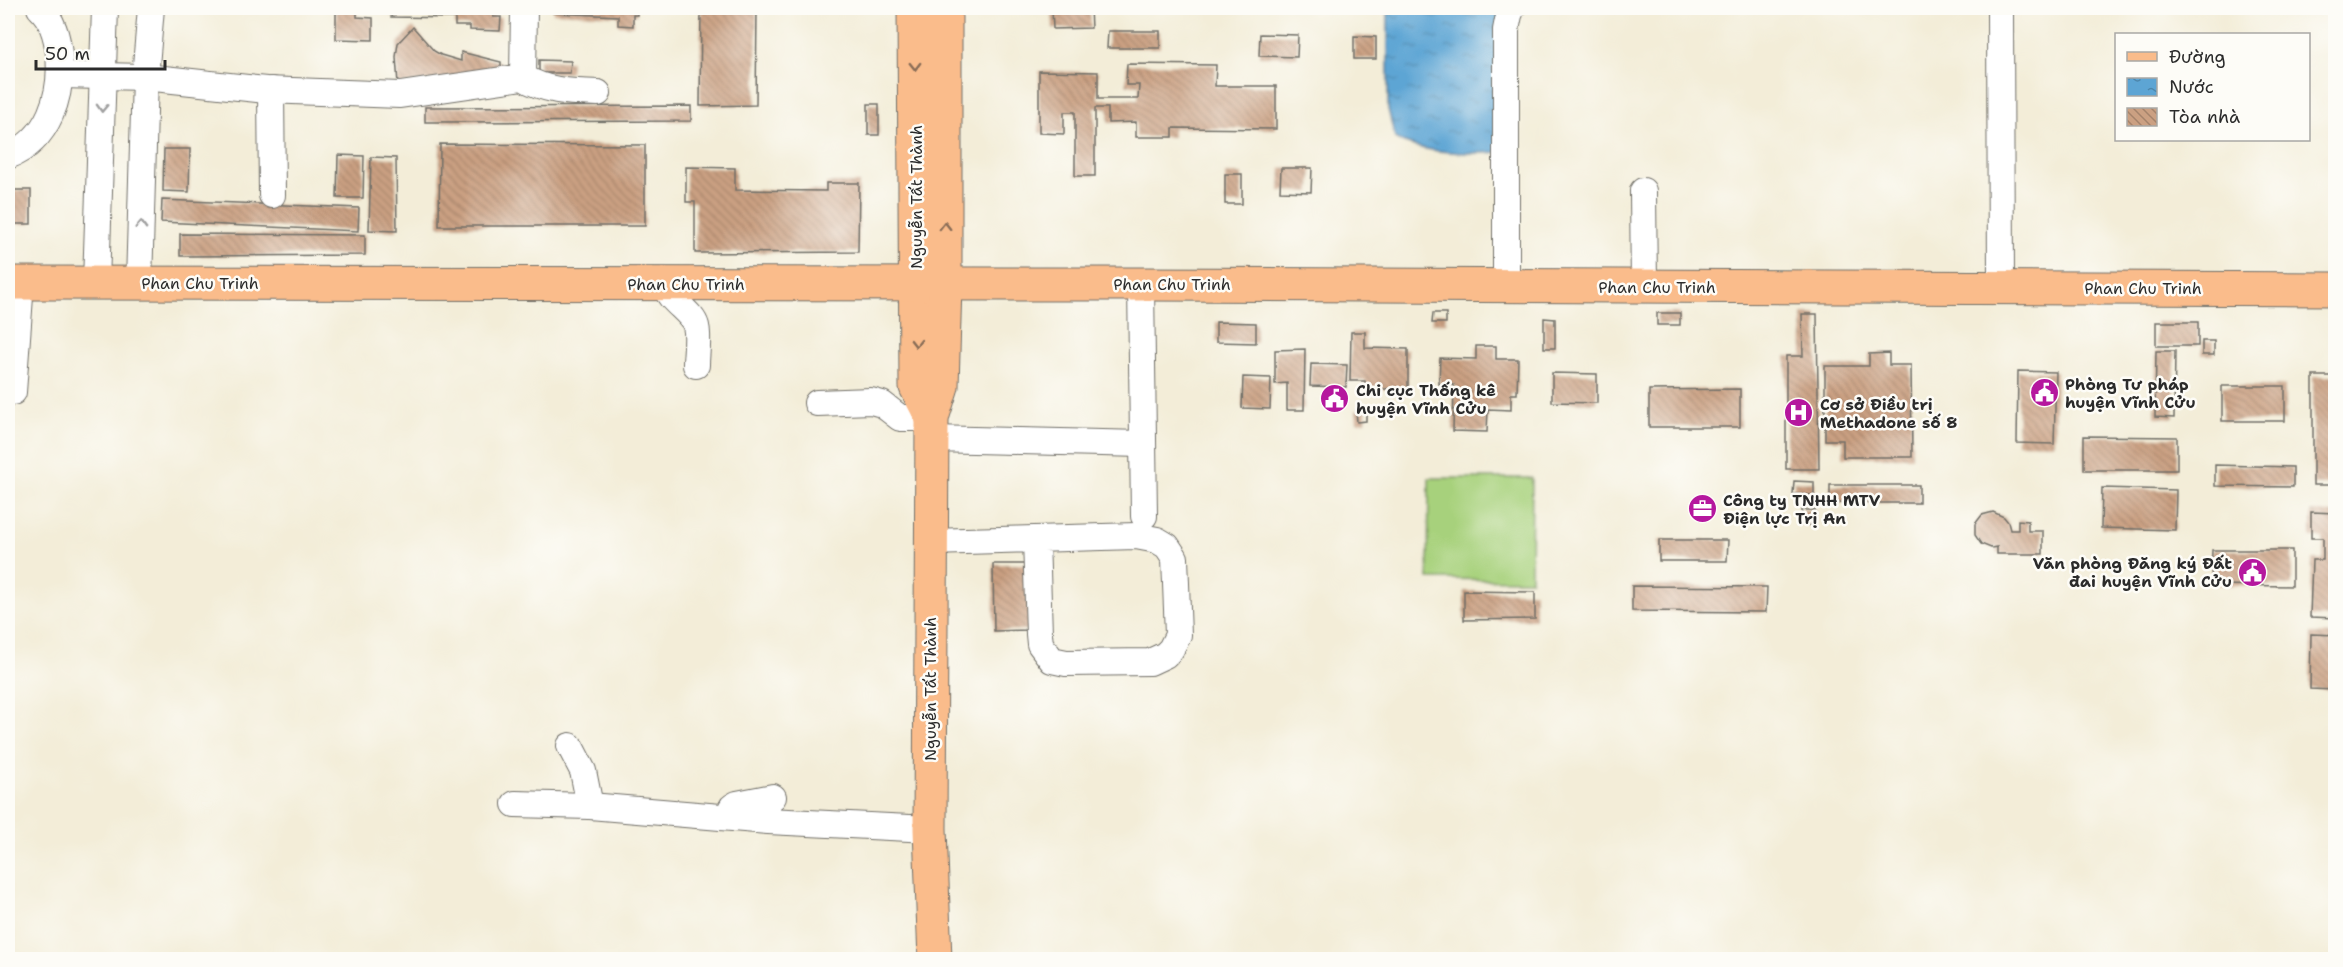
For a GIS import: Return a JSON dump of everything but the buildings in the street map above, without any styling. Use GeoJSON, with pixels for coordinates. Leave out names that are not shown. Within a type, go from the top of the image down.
{"type":"FeatureCollection","features":[{"type":"Feature","properties":{"kind":"main road","name":"Nguyễn Tất Thành"},"geometry":{"type":"LineString","coordinates":[[914,8],[930,285]]}},
{"type":"Feature","properties":{"kind":"main road","name":"Nguyễn Tất Thành"},"geometry":{"type":"LineString","coordinates":[[935,960],[930,829],[932,429],[916,387],[930,285],[945,8]]}},
{"type":"Feature","properties":{"kind":"main road","name":"Phan Chu Trinh"},"geometry":{"type":"LineString","coordinates":[[14,283],[1140,284],[2336,289]]}},
{"type":"Feature","properties":{"kind":"street"},"geometry":{"type":"LineString","coordinates":[[8,156],[30,143],[40,133],[57,101],[60,75],[55,32],[49,18],[40,8]]}},
{"type":"Feature","properties":{"kind":"street"},"geometry":{"type":"LineString","coordinates":[[96,283],[105,8]]}},
{"type":"Feature","properties":{"kind":"street"},"geometry":{"type":"LineString","coordinates":[[139,283],[145,77],[151,8]]}},
{"type":"Feature","properties":{"kind":"street"},"geometry":{"type":"LineString","coordinates":[[523,76],[524,8]]}},
{"type":"Feature","properties":{"kind":"street"},"geometry":{"type":"LineString","coordinates":[[1506,285],[1506,30],[1512,8]]}},
{"type":"Feature","properties":{"kind":"street"},"geometry":{"type":"LineString","coordinates":[[2000,8],[2001,287]]}},
{"type":"Feature","properties":{"kind":"street"},"geometry":{"type":"LineString","coordinates":[[60,75],[145,77],[272,90],[400,95],[523,76],[546,88],[598,93]]}},
{"type":"Feature","properties":{"kind":"street"},"geometry":{"type":"LineString","coordinates":[[272,90],[272,195]]}},
{"type":"Feature","properties":{"kind":"street"},"geometry":{"type":"LineString","coordinates":[[1642,191],[1644,287]]}},
{"type":"Feature","properties":{"kind":"street"},"geometry":{"type":"LineString","coordinates":[[13,392],[14,283]]}},
{"type":"Feature","properties":{"kind":"street"},"geometry":{"type":"LineString","coordinates":[[663,284],[667,295],[696,324],[696,365]]}},
{"type":"Feature","properties":{"kind":"street"},"geometry":{"type":"LineString","coordinates":[[1140,284],[1144,516]]}},
{"type":"Feature","properties":{"kind":"street"},"geometry":{"type":"LineString","coordinates":[[817,403],[871,401],[882,404],[900,418],[932,429],[1143,444]]}},
{"type":"Feature","properties":{"kind":"street"},"geometry":{"type":"LineString","coordinates":[[931,542],[1136,536],[1157,540],[1167,546],[1175,558],[1179,634],[1171,649],[1165,655],[1150,662],[1059,663],[1052,660],[1040,644],[1036,539]]}},
{"type":"Feature","properties":{"kind":"street"},"geometry":{"type":"LineString","coordinates":[[570,746],[583,771],[590,806]]}},
{"type":"Feature","properties":{"kind":"street"},"geometry":{"type":"LineString","coordinates":[[728,817],[732,807],[737,804],[773,797]]}},
{"type":"Feature","properties":{"kind":"street"},"geometry":{"type":"LineString","coordinates":[[515,804],[590,806],[930,829]]}},
{"type":"Feature","properties":{"kind":"green space"},"geometry":{"type":"Polygon","coordinates":[[[1429,478],[1532,478],[1531,580],[1428,579],[1429,478]]]}},
{"type":"Feature","properties":{"kind":"water"},"geometry":{"type":"Polygon","coordinates":[[[1388,8],[1503,8],[1501,152],[1461,153],[1432,150],[1395,138],[1388,109],[1388,8]]]}},
{"type":"Feature","properties":{"kind":"place","name":"Phòng Tư pháp huyện Vĩnh Cửu"},"geometry":{"type":"Point","coordinates":[2044,393]}},
{"type":"Feature","properties":{"kind":"place","name":"Chi cục Thống kê huyện Vĩnh Cửu"},"geometry":{"type":"Point","coordinates":[1335,399]}},
{"type":"Feature","properties":{"kind":"place","name":"Cơ sở Điều trị Methadone số 8"},"geometry":{"type":"Point","coordinates":[1799,413]}},
{"type":"Feature","properties":{"kind":"place","name":"Công ty TNHH MTV Điện lực Trị An"},"geometry":{"type":"Point","coordinates":[1702,509]}},
{"type":"Feature","properties":{"kind":"place","name":"Văn phòng Đăng ký Đất đai huyện Vĩnh Cửu"},"geometry":{"type":"Point","coordinates":[2253,572]}}]}
